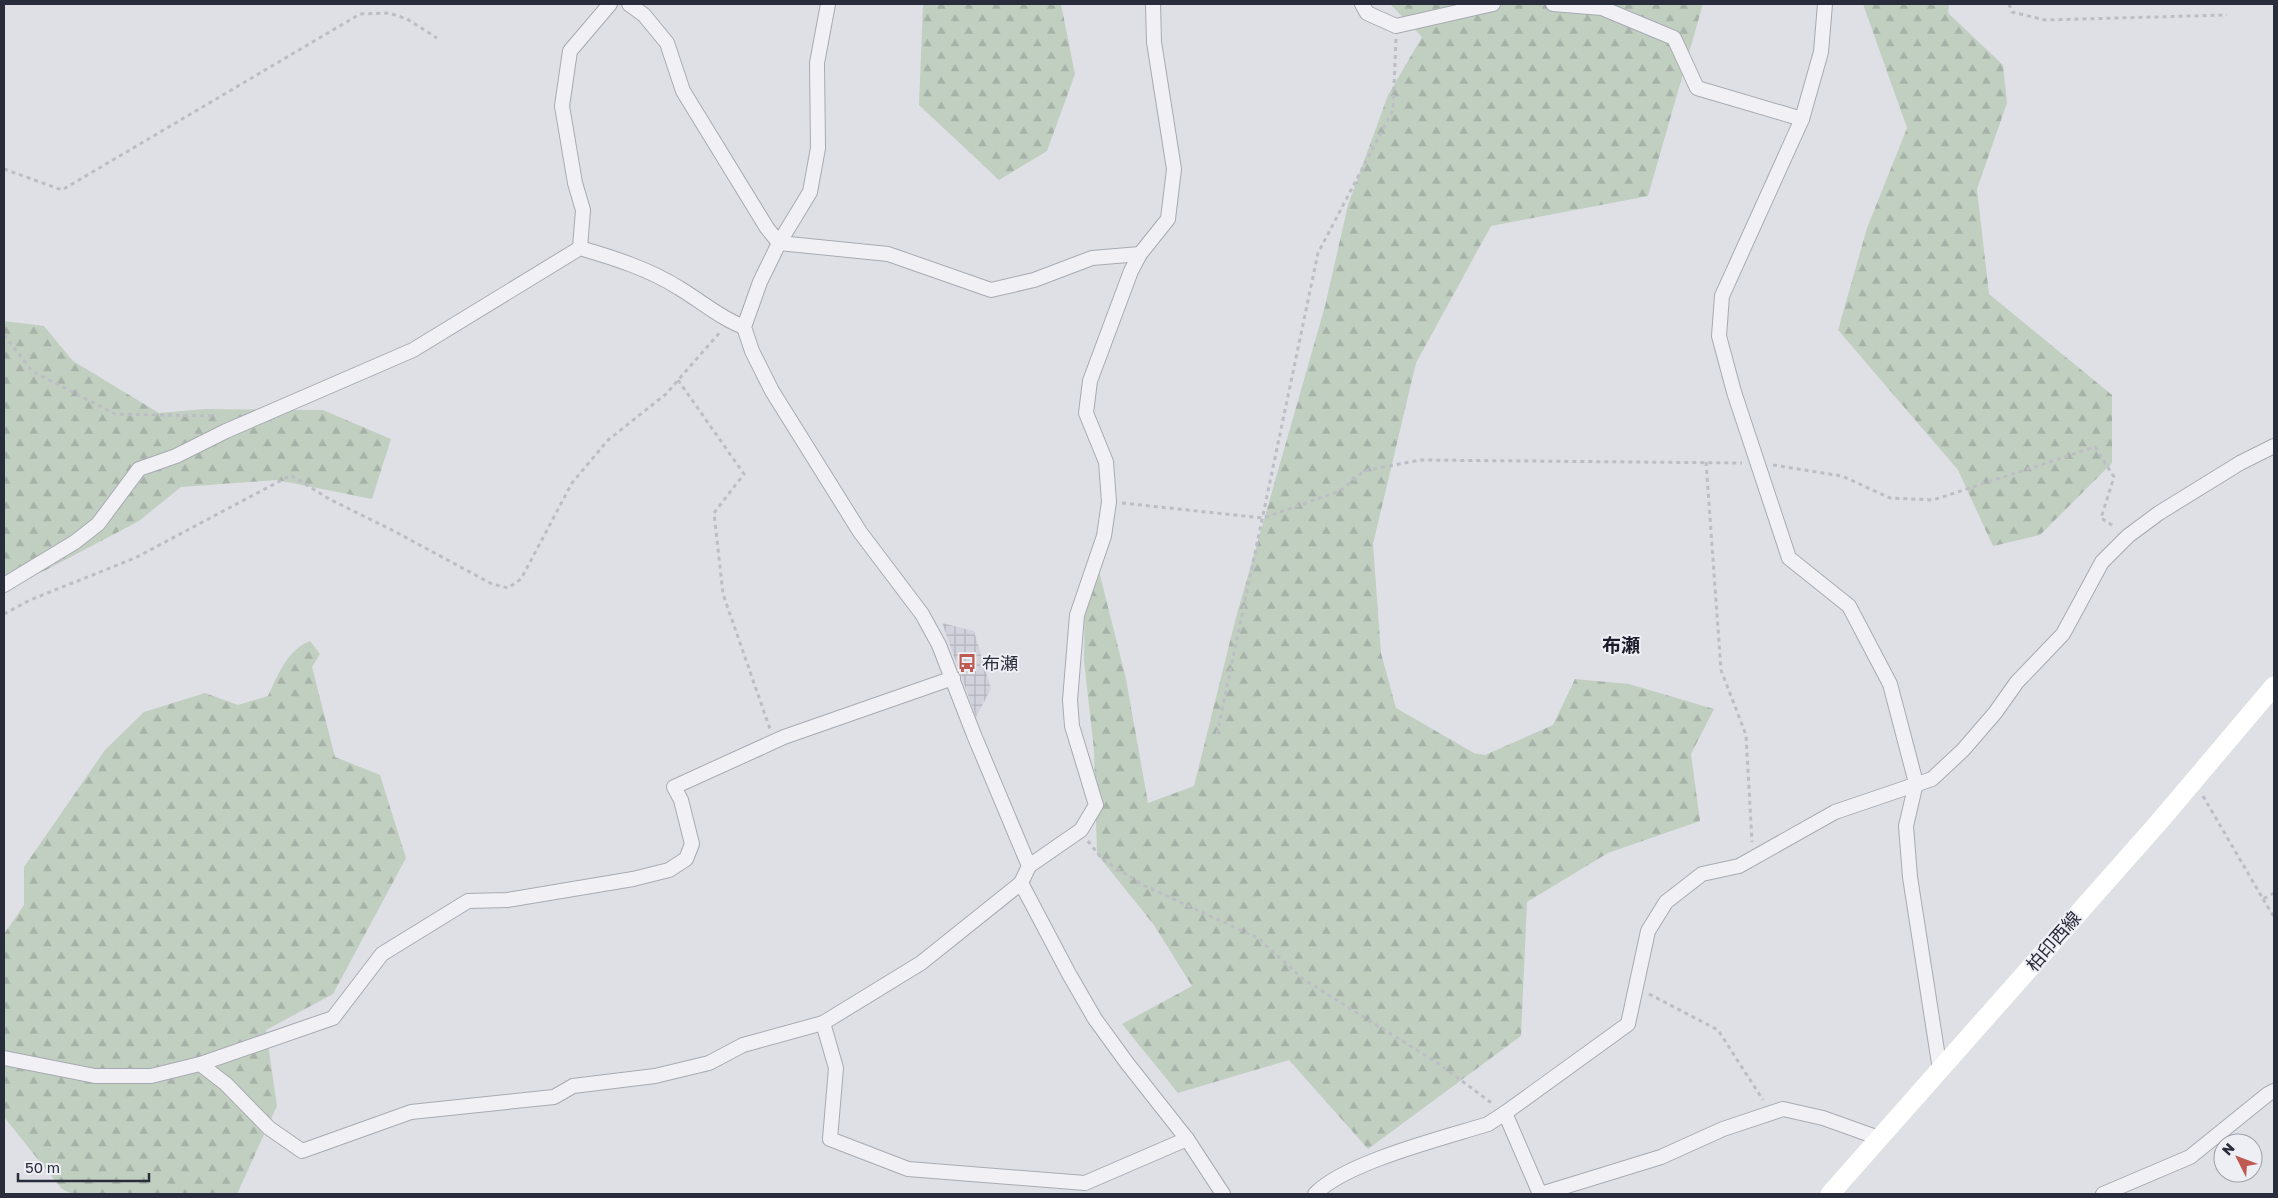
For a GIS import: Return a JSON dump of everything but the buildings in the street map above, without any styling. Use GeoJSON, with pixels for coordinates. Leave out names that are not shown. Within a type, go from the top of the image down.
{"type":"FeatureCollection","features":[{"type":"Feature","properties":{"kind":"main road","name":"柏印西線"},"geometry":{"type":"LineString","coordinates":[[1830,1194],[2194,780],[2274,686]]}},
{"type":"Feature","properties":{"kind":"street"},"geometry":{"type":"LineString","coordinates":[[580,248],[583,210],[575,183],[562,106],[570,51],[610,4]]}},
{"type":"Feature","properties":{"kind":"street"},"geometry":{"type":"LineString","coordinates":[[630,4],[644,15],[667,42],[683,92],[767,228],[779,242],[888,254],[991,290],[1034,280],[1092,258],[1140,254]]}},
{"type":"Feature","properties":{"kind":"street"},"geometry":{"type":"LineString","coordinates":[[828,4],[817,63],[818,148],[810,192],[779,242],[760,282],[744,327],[752,351],[772,391],[860,532],[922,614],[939,645],[974,735],[1029,866]]}},
{"type":"Feature","properties":{"kind":"street"},"geometry":{"type":"LineString","coordinates":[[200,1064],[226,1084],[268,1128],[302,1151],[411,1112],[554,1097],[573,1086],[655,1076],[709,1062],[743,1045],[823,1023],[921,963],[1021,883],[1029,866],[1080,830],[1096,805],[1072,718],[1070,700],[1077,614],[1104,536],[1109,502],[1106,462],[1086,413],[1090,381],[1131,271],[1140,254],[1168,219],[1174,168],[1154,42],[1153,4]]}},
{"type":"Feature","properties":{"kind":"street"},"geometry":{"type":"LineString","coordinates":[[1362,4],[1368,13],[1396,26],[1494,4]]}},
{"type":"Feature","properties":{"kind":"street"},"geometry":{"type":"LineString","coordinates":[[1553,4],[1602,8],[1674,38],[1697,88],[1802,119]]}},
{"type":"Feature","properties":{"kind":"street"},"geometry":{"type":"LineString","coordinates":[[1825,4],[1821,52],[1802,119],[1722,296],[1719,336],[1734,392],[1789,558],[1849,606],[1890,684],[1916,783],[1906,826],[1910,877],[1940,1070]]}},
{"type":"Feature","properties":{"kind":"street"},"geometry":{"type":"LineString","coordinates":[[4,585],[75,542],[98,524],[139,469],[176,456],[226,431],[413,350],[580,248],[619,259],[678,287],[729,321],[744,327]]}},
{"type":"Feature","properties":{"kind":"street"},"geometry":{"type":"LineString","coordinates":[[1315,1194],[1325,1184],[1371,1162],[1488,1124],[1505,1114],[1628,1024],[1648,931],[1666,902],[1702,874],[1739,866],[1835,812],[1932,779],[1963,750],[1995,713],[2017,682],[2063,634],[2102,562],[2128,536],[2159,513],[2240,463],[2274,446]]}},
{"type":"Feature","properties":{"kind":"street"},"geometry":{"type":"LineString","coordinates":[[4,1058],[95,1076],[151,1076],[200,1064],[334,1018],[382,954],[468,901],[507,900],[633,879],[669,870],[686,859],[692,844],[681,800],[674,787],[775,741],[953,678]]}},
{"type":"Feature","properties":{"kind":"street"},"geometry":{"type":"LineString","coordinates":[[1021,883],[1069,974],[1096,1018],[1127,1063],[1187,1139],[1223,1194]]}},
{"type":"Feature","properties":{"kind":"street"},"geometry":{"type":"LineString","coordinates":[[823,1023],[836,1068],[830,1138],[908,1169],[1085,1183],[1187,1139]]}},
{"type":"Feature","properties":{"kind":"street"},"geometry":{"type":"LineString","coordinates":[[2103,1194],[2190,1158],[2274,1091]]}},
{"type":"Feature","properties":{"kind":"street"},"geometry":{"type":"LineString","coordinates":[[1505,1114],[1540,1194],[1661,1157],[1723,1129],[1782,1109],[1823,1118],[1879,1138]]}},
{"type":"Feature","properties":{"kind":"path"},"geometry":{"type":"LineString","coordinates":[[2009,4],[2012,12],[2045,20],[2227,15]]}},
{"type":"Feature","properties":{"kind":"path"},"geometry":{"type":"LineString","coordinates":[[4,169],[62,190],[360,14],[390,13],[407,19],[437,38]]}},
{"type":"Feature","properties":{"kind":"path"},"geometry":{"type":"LineString","coordinates":[[1217,734],[1318,253],[1393,110],[1396,26]]}},
{"type":"Feature","properties":{"kind":"path"},"geometry":{"type":"LineString","coordinates":[[4,614],[30,600],[135,558],[291,475],[329,499],[392,530],[492,584],[508,588],[521,579],[572,483],[608,440],[666,394],[729,321]]}},
{"type":"Feature","properties":{"kind":"path"},"geometry":{"type":"LineString","coordinates":[[4,335],[32,371],[115,414],[211,416],[226,431]]}},
{"type":"Feature","properties":{"kind":"path"},"geometry":{"type":"LineString","coordinates":[[678,380],[744,474],[714,513],[723,594],[775,741]]}},
{"type":"Feature","properties":{"kind":"path"},"geometry":{"type":"LineString","coordinates":[[1109,502],[1263,518],[1340,491],[1364,471],[1420,460],[1758,463],[1842,476],[1890,498],[1933,500],[2095,447],[2114,477],[2101,518],[2128,536]]}},
{"type":"Feature","properties":{"kind":"path"},"geometry":{"type":"LineString","coordinates":[[1706,462],[1721,670],[1746,734],[1752,858]]}},
{"type":"Feature","properties":{"kind":"path"},"geometry":{"type":"LineString","coordinates":[[2194,780],[2274,917]]}},
{"type":"Feature","properties":{"kind":"path"},"geometry":{"type":"LineString","coordinates":[[1080,830],[1102,859],[1145,886],[1258,938],[1303,979],[1440,1064],[1505,1114]]}},
{"type":"Feature","properties":{"kind":"path"},"geometry":{"type":"LineString","coordinates":[[2263,899],[2274,893]]}},
{"type":"Feature","properties":{"kind":"path"},"geometry":{"type":"LineString","coordinates":[[1636,987],[1718,1030],[1771,1113]]}},
{"type":"Feature","properties":{"kind":"shaded area"},"geometry":{"type":"Polygon","coordinates":[[[942,623],[974,631],[991,689],[976,717],[942,623]]]}},
{"type":"Feature","properties":{"kind":"green space"},"geometry":{"type":"Polygon","coordinates":[[[923,4],[1061,4],[1075,74],[1047,151],[999,180],[919,105],[923,4]]]}},
{"type":"Feature","properties":{"kind":"green space"},"geometry":{"type":"Polygon","coordinates":[[[1390,4],[1703,4],[1648,196],[1491,226],[1416,363],[1373,544],[1381,653],[1396,708],[1474,753],[1485,755],[1553,725],[1575,679],[1629,684],[1714,709],[1691,754],[1700,821],[1608,853],[1527,902],[1521,1036],[1368,1149],[1289,1060],[1178,1093],[1122,1024],[1192,986],[1154,925],[1097,854],[1094,750],[1084,661],[1085,574],[1099,571],[1126,679],[1148,803],[1194,786],[1235,621],[1325,306],[1348,205],[1388,95],[1422,37],[1390,4]]]}},
{"type":"Feature","properties":{"kind":"green space"},"geometry":{"type":"Polygon","coordinates":[[[1863,4],[1949,4],[1948,13],[2003,65],[2007,103],[1977,189],[1989,294],[2112,395],[2112,463],[2040,535],[1993,546],[1958,470],[1838,330],[1867,228],[1907,128],[1863,4]]]}},
{"type":"Feature","properties":{"kind":"green space"},"geometry":{"type":"Polygon","coordinates":[[[4,321],[44,326],[73,361],[159,413],[205,409],[323,410],[391,439],[372,499],[277,480],[181,487],[139,521],[46,570],[4,588],[4,321]]]}},
{"type":"Feature","properties":{"kind":"green space"},"geometry":{"type":"Polygon","coordinates":[[[310,641],[320,654],[312,667],[335,757],[380,775],[406,858],[333,994],[266,1030],[277,1106],[237,1194],[71,1194],[61,1188],[4,1117],[4,934],[24,905],[24,867],[105,750],[144,712],[205,693],[238,705],[268,696],[289,657],[295,650],[310,641]]]}},
{"type":"Feature","properties":{"kind":"place","name":"布瀬"},"geometry":{"type":"Point","coordinates":[967,663]}},
{"type":"Feature","properties":{"kind":"district","name":"布瀬"},"geometry":{"type":"Point","coordinates":[1621,644]}}]}
